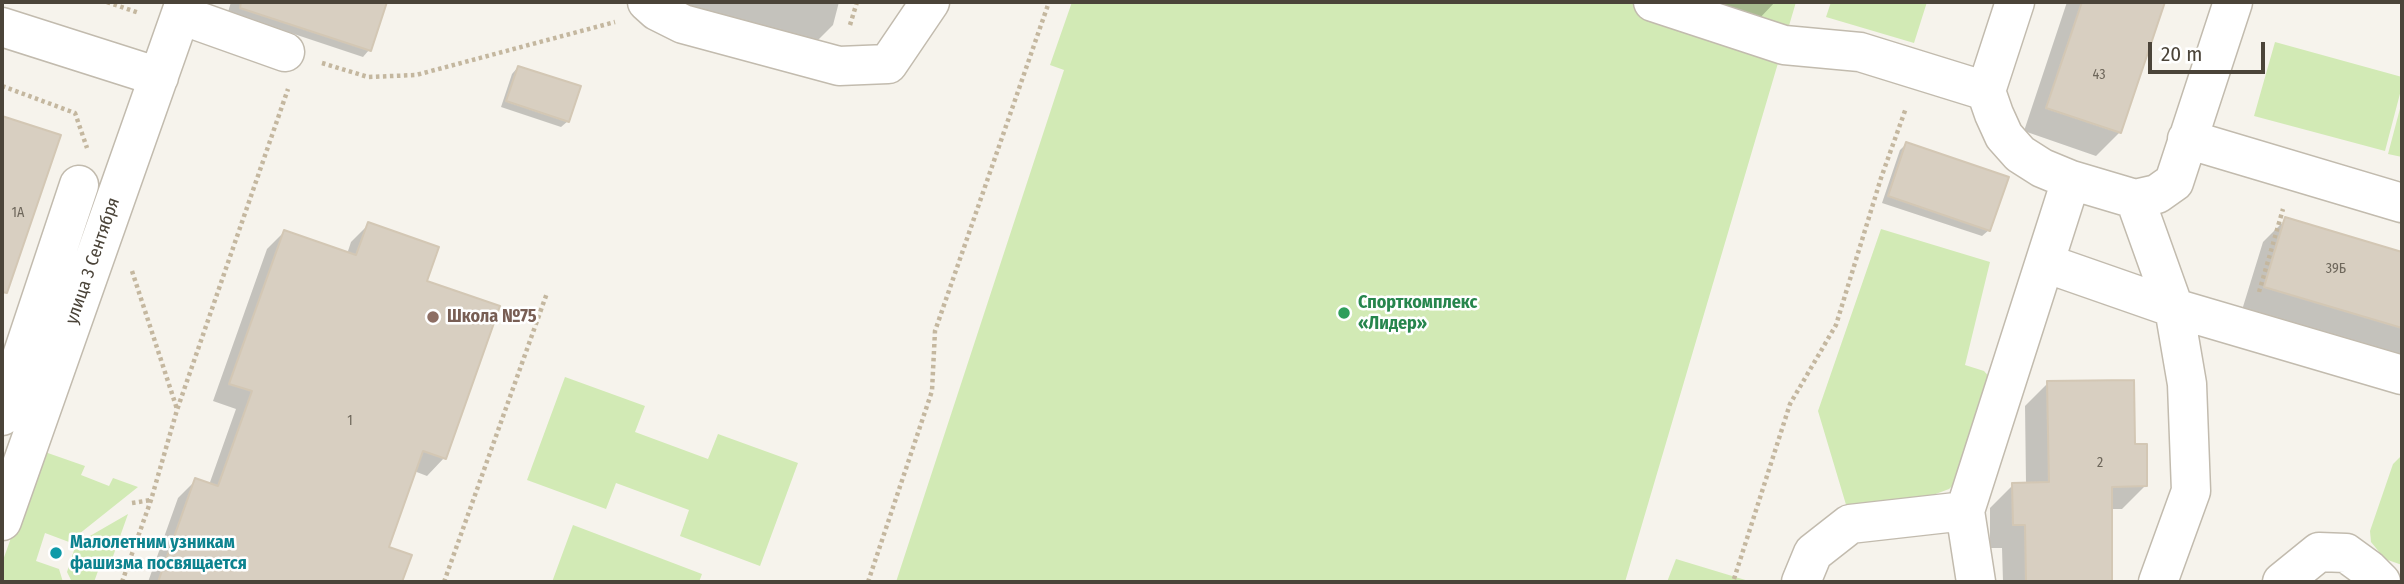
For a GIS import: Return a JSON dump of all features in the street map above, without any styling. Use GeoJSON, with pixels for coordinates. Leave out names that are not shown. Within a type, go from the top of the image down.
{"type":"FeatureCollection","features":[{"type":"Feature","properties":{"kind":"street"},"geometry":{"type":"LineString","coordinates":[[652,7],[683,24],[839,65],[888,64],[930,2]]}},
{"type":"Feature","properties":{"kind":"street"},"geometry":{"type":"LineString","coordinates":[[1653,2],[1784,45],[1860,52],[1986,91]]}},
{"type":"Feature","properties":{"kind":"street"},"geometry":{"type":"LineString","coordinates":[[2015,2],[1986,91],[2004,136],[2020,154],[2042,168],[2071,180],[2135,199],[2157,194],[2174,182],[2233,2]]}},
{"type":"Feature","properties":{"kind":"street"},"geometry":{"type":"LineString","coordinates":[[180,17],[295,66]]}},
{"type":"Feature","properties":{"kind":"street","name":"улица 3 Сентября"},"geometry":{"type":"LineString","coordinates":[[2,521],[180,17]]}},
{"type":"Feature","properties":{"kind":"street"},"geometry":{"type":"LineString","coordinates":[[2,27],[159,77]]}},
{"type":"Feature","properties":{"kind":"street"},"geometry":{"type":"LineString","coordinates":[[2187,139],[2402,203]]}},
{"type":"Feature","properties":{"kind":"street"},"geometry":{"type":"LineString","coordinates":[[1976,582],[1965,511],[2071,180]]}},
{"type":"Feature","properties":{"kind":"street"},"geometry":{"type":"LineString","coordinates":[[2,416],[79,185]]}},
{"type":"Feature","properties":{"kind":"street"},"geometry":{"type":"LineString","coordinates":[[2135,199],[2174,308],[2187,384],[2191,491],[2158,582]]}},
{"type":"Feature","properties":{"kind":"street"},"geometry":{"type":"LineString","coordinates":[[2045,263],[2174,308],[2402,375]]}},
{"type":"Feature","properties":{"kind":"street"},"geometry":{"type":"LineString","coordinates":[[1801,582],[1813,553],[1850,524],[1965,511]]}},
{"type":"Feature","properties":{"kind":"street"},"geometry":{"type":"LineString","coordinates":[[2282,582],[2319,552],[2346,553],[2381,582]]}},
{"type":"Feature","properties":{"kind":"path"},"geometry":{"type":"LineString","coordinates":[[107,2],[156,20],[180,17]]}},
{"type":"Feature","properties":{"kind":"path"},"geometry":{"type":"LineString","coordinates":[[868,582],[932,391],[935,331],[1049,2]]}},
{"type":"Feature","properties":{"kind":"path"},"geometry":{"type":"LineString","coordinates":[[122,582],[152,500],[177,410],[295,66],[369,77],[416,75],[652,7]]}},
{"type":"Feature","properties":{"kind":"path"},"geometry":{"type":"LineString","coordinates":[[1734,579],[1790,404],[1836,326],[1881,178],[1921,70]]}},
{"type":"Feature","properties":{"kind":"path"},"geometry":{"type":"LineString","coordinates":[[2248,329],[2294,171]]}},
{"type":"Feature","properties":{"kind":"path"},"geometry":{"type":"LineString","coordinates":[[129,261],[177,410]]}},
{"type":"Feature","properties":{"kind":"path"},"geometry":{"type":"LineString","coordinates":[[444,582],[547,293]]}},
{"type":"Feature","properties":{"kind":"path"},"geometry":{"type":"LineString","coordinates":[[132,503],[152,500]]}},
{"type":"Feature","properties":{"kind":"green space","name":"Спорткомплекс «Лидер»"},"geometry":{"type":"Polygon","coordinates":[[[1072,2],[1796,2],[1625,582],[896,582],[1064,70],[1050,65],[1072,2]]]}},
{"type":"Feature","properties":{"kind":"green space"},"geometry":{"type":"Polygon","coordinates":[[[1831,2],[1927,2],[1914,43],[1826,17],[1831,2]]]}},
{"type":"Feature","properties":{"kind":"green space"},"geometry":{"type":"Polygon","coordinates":[[[2275,42],[2402,77],[2385,151],[2254,116],[2275,42]]]}},
{"type":"Feature","properties":{"kind":"green space"},"geometry":{"type":"Polygon","coordinates":[[[2402,101],[2402,157],[2388,154],[2402,101]]]}},
{"type":"Feature","properties":{"kind":"green space"},"geometry":{"type":"Polygon","coordinates":[[[1881,229],[1990,262],[1965,365],[1984,371],[1992,380],[1961,478],[1949,489],[1925,498],[1847,508],[1818,411],[1881,229]]]}},
{"type":"Feature","properties":{"kind":"green space"},"geometry":{"type":"Polygon","coordinates":[[[565,377],[645,406],[635,432],[708,459],[718,434],[798,463],[760,566],[680,536],[689,510],[616,483],[606,509],[527,480],[565,377]]]}},
{"type":"Feature","properties":{"kind":"green space"},"geometry":{"type":"Polygon","coordinates":[[[42,451],[85,466],[81,475],[109,486],[113,478],[138,487],[69,542],[45,533],[36,561],[59,569],[63,582],[2,582],[2,563],[42,451]]]}},
{"type":"Feature","properties":{"kind":"green space"},"geometry":{"type":"Polygon","coordinates":[[[2402,455],[2402,565],[2385,559],[2371,542],[2370,531],[2393,464],[2402,455]]]}},
{"type":"Feature","properties":{"kind":"green space"},"geometry":{"type":"Polygon","coordinates":[[[128,514],[111,562],[102,560],[94,582],[72,582],[67,572],[76,544],[128,514]]]}},
{"type":"Feature","properties":{"kind":"green space"},"geometry":{"type":"Polygon","coordinates":[[[573,525],[702,574],[699,582],[552,582],[573,525]]]}},
{"type":"Feature","properties":{"kind":"green space"},"geometry":{"type":"Polygon","coordinates":[[[1676,559],[1752,582],[1667,582],[1676,559]]]}},
{"type":"Feature","properties":{"kind":"building"},"geometry":{"type":"Polygon","coordinates":[[[241,2],[387,2],[371,51],[240,8],[241,2]]]}},
{"type":"Feature","properties":{"kind":"building"},"geometry":{"type":"Polygon","coordinates":[[[2082,2],[2165,2],[2121,133],[2046,108],[2082,2]]]}},
{"type":"Feature","properties":{"kind":"building"},"geometry":{"type":"Polygon","coordinates":[[[518,66],[581,86],[569,122],[506,101],[518,66]]]}},
{"type":"Feature","properties":{"kind":"building"},"geometry":{"type":"Polygon","coordinates":[[[2,116],[61,135],[7,293],[2,292],[2,116]]]}},
{"type":"Feature","properties":{"kind":"building"},"geometry":{"type":"Polygon","coordinates":[[[1906,142],[2009,177],[1990,231],[1888,196],[1906,142]]]}},
{"type":"Feature","properties":{"kind":"building"},"geometry":{"type":"Polygon","coordinates":[[[2285,217],[2402,252],[2402,328],[2264,287],[2285,217]]]}},
{"type":"Feature","properties":{"kind":"building"},"geometry":{"type":"Polygon","coordinates":[[[368,222],[439,247],[427,281],[500,306],[446,459],[423,451],[389,547],[412,555],[402,582],[158,582],[195,478],[218,486],[252,391],[229,384],[284,230],[356,255],[368,222]]]}},
{"type":"Feature","properties":{"kind":"building"},"geometry":{"type":"Polygon","coordinates":[[[2134,380],[2135,444],[2147,444],[2147,486],[2112,487],[2112,582],[2026,582],[2025,525],[2013,525],[2012,483],[2049,482],[2047,381],[2134,380]]]}},
{"type":"Feature","properties":{"kind":"place","name":"Спорткомплекс «Лидер»"},"geometry":{"type":"Point","coordinates":[1344,313]}},
{"type":"Feature","properties":{"kind":"place","name":"Школа №75"},"geometry":{"type":"Point","coordinates":[433,317]}},
{"type":"Feature","properties":{"kind":"place","name":"Малолетним узникам фашизма посвящается"},"geometry":{"type":"Point","coordinates":[56,553]}}]}
